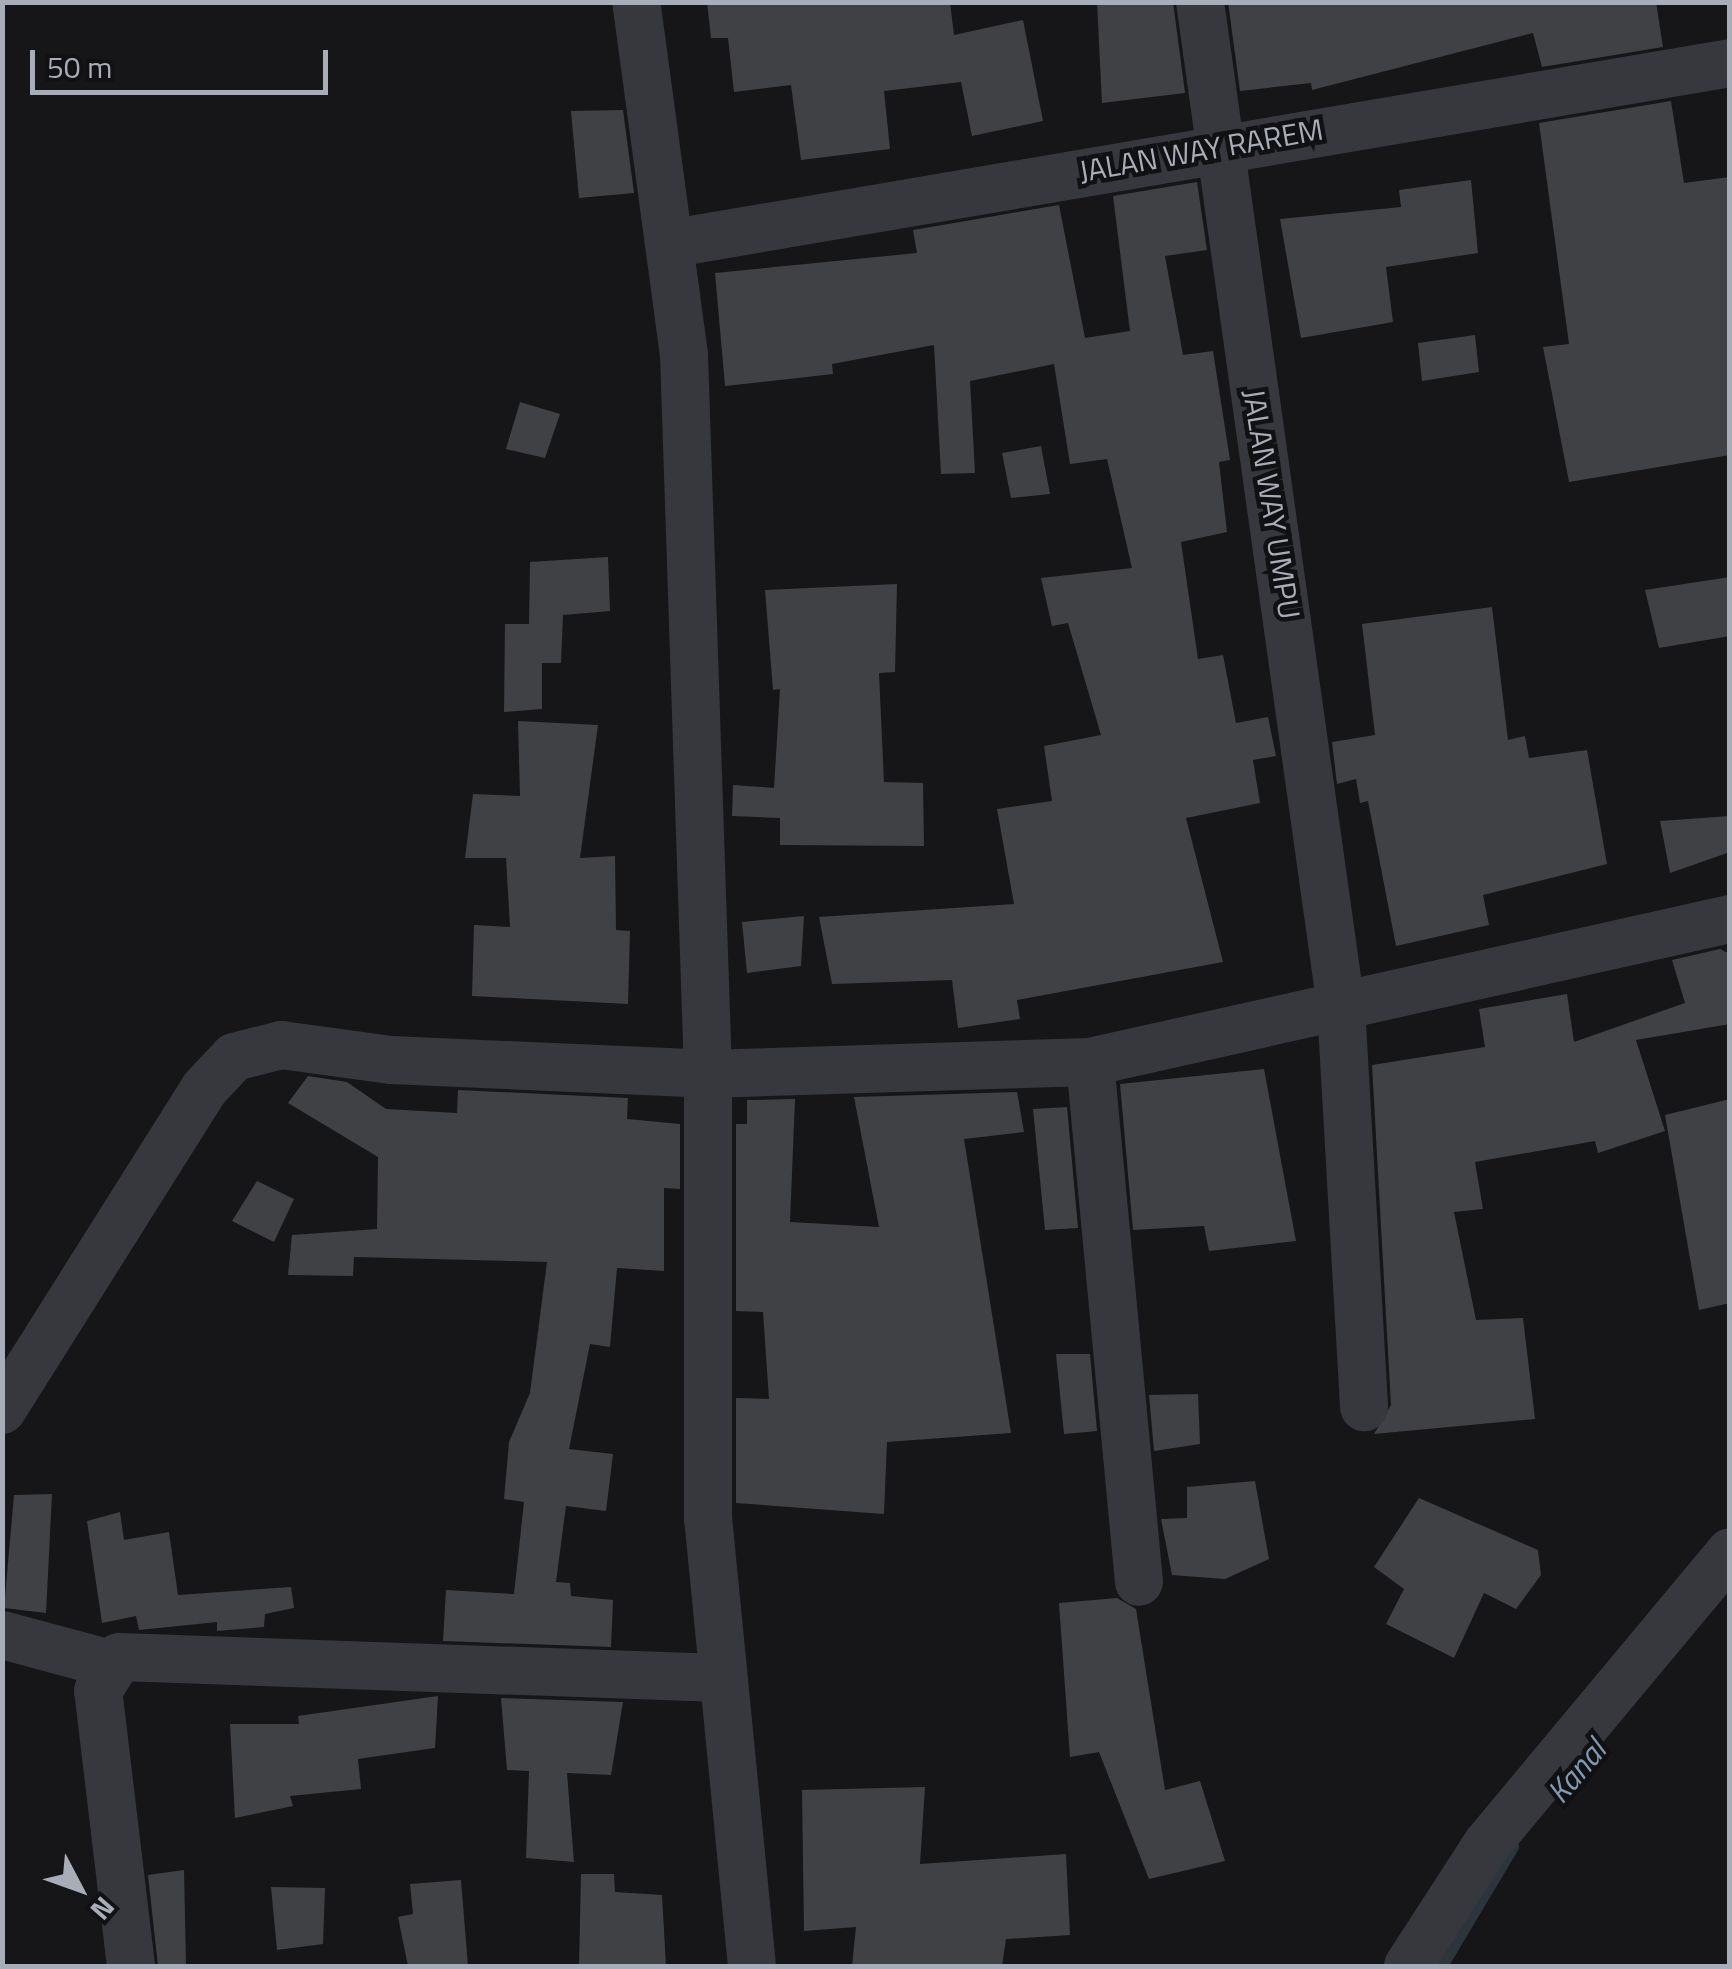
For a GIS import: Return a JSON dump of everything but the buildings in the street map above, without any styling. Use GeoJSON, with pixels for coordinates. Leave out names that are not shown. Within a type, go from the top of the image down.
{"type":"FeatureCollection","features":[{"type":"Feature","properties":{"kind":"street"},"geometry":{"type":"LineString","coordinates":[[636,2],[674,243],[708,1074],[704,1346],[720,1678],[752,1966]]}},
{"type":"Feature","properties":{"kind":"street","name":"JALAN WAY UMPU"},"geometry":{"type":"LineString","coordinates":[[1200,2],[1216,147],[1341,1007],[1364,1407]]}},
{"type":"Feature","properties":{"kind":"street","name":"JALAN WAY RAREM"},"geometry":{"type":"LineString","coordinates":[[674,243],[1216,147],[1730,62]]}},
{"type":"Feature","properties":{"kind":"street"},"geometry":{"type":"LineString","coordinates":[[2,1410],[204,1089],[234,1057],[281,1045],[392,1060],[708,1074],[1090,1062],[1730,919]]}},
{"type":"Feature","properties":{"kind":"street"},"geometry":{"type":"LineString","coordinates":[[1090,1062],[1139,1582]]}},
{"type":"Feature","properties":{"kind":"street"},"geometry":{"type":"LineString","coordinates":[[1408,1966],[1487,1844],[1730,1552]]}},
{"type":"Feature","properties":{"kind":"street"},"geometry":{"type":"LineString","coordinates":[[2,1634],[110,1664],[159,1652],[720,1678]]}},
{"type":"Feature","properties":{"kind":"street"},"geometry":{"type":"LineString","coordinates":[[110,1664],[98,1691],[131,1966]]}},
{"type":"Feature","properties":{"kind":"waterway","name":"Kanal"},"geometry":{"type":"LineString","coordinates":[[1442,1966],[1513,1847]]}}]}
